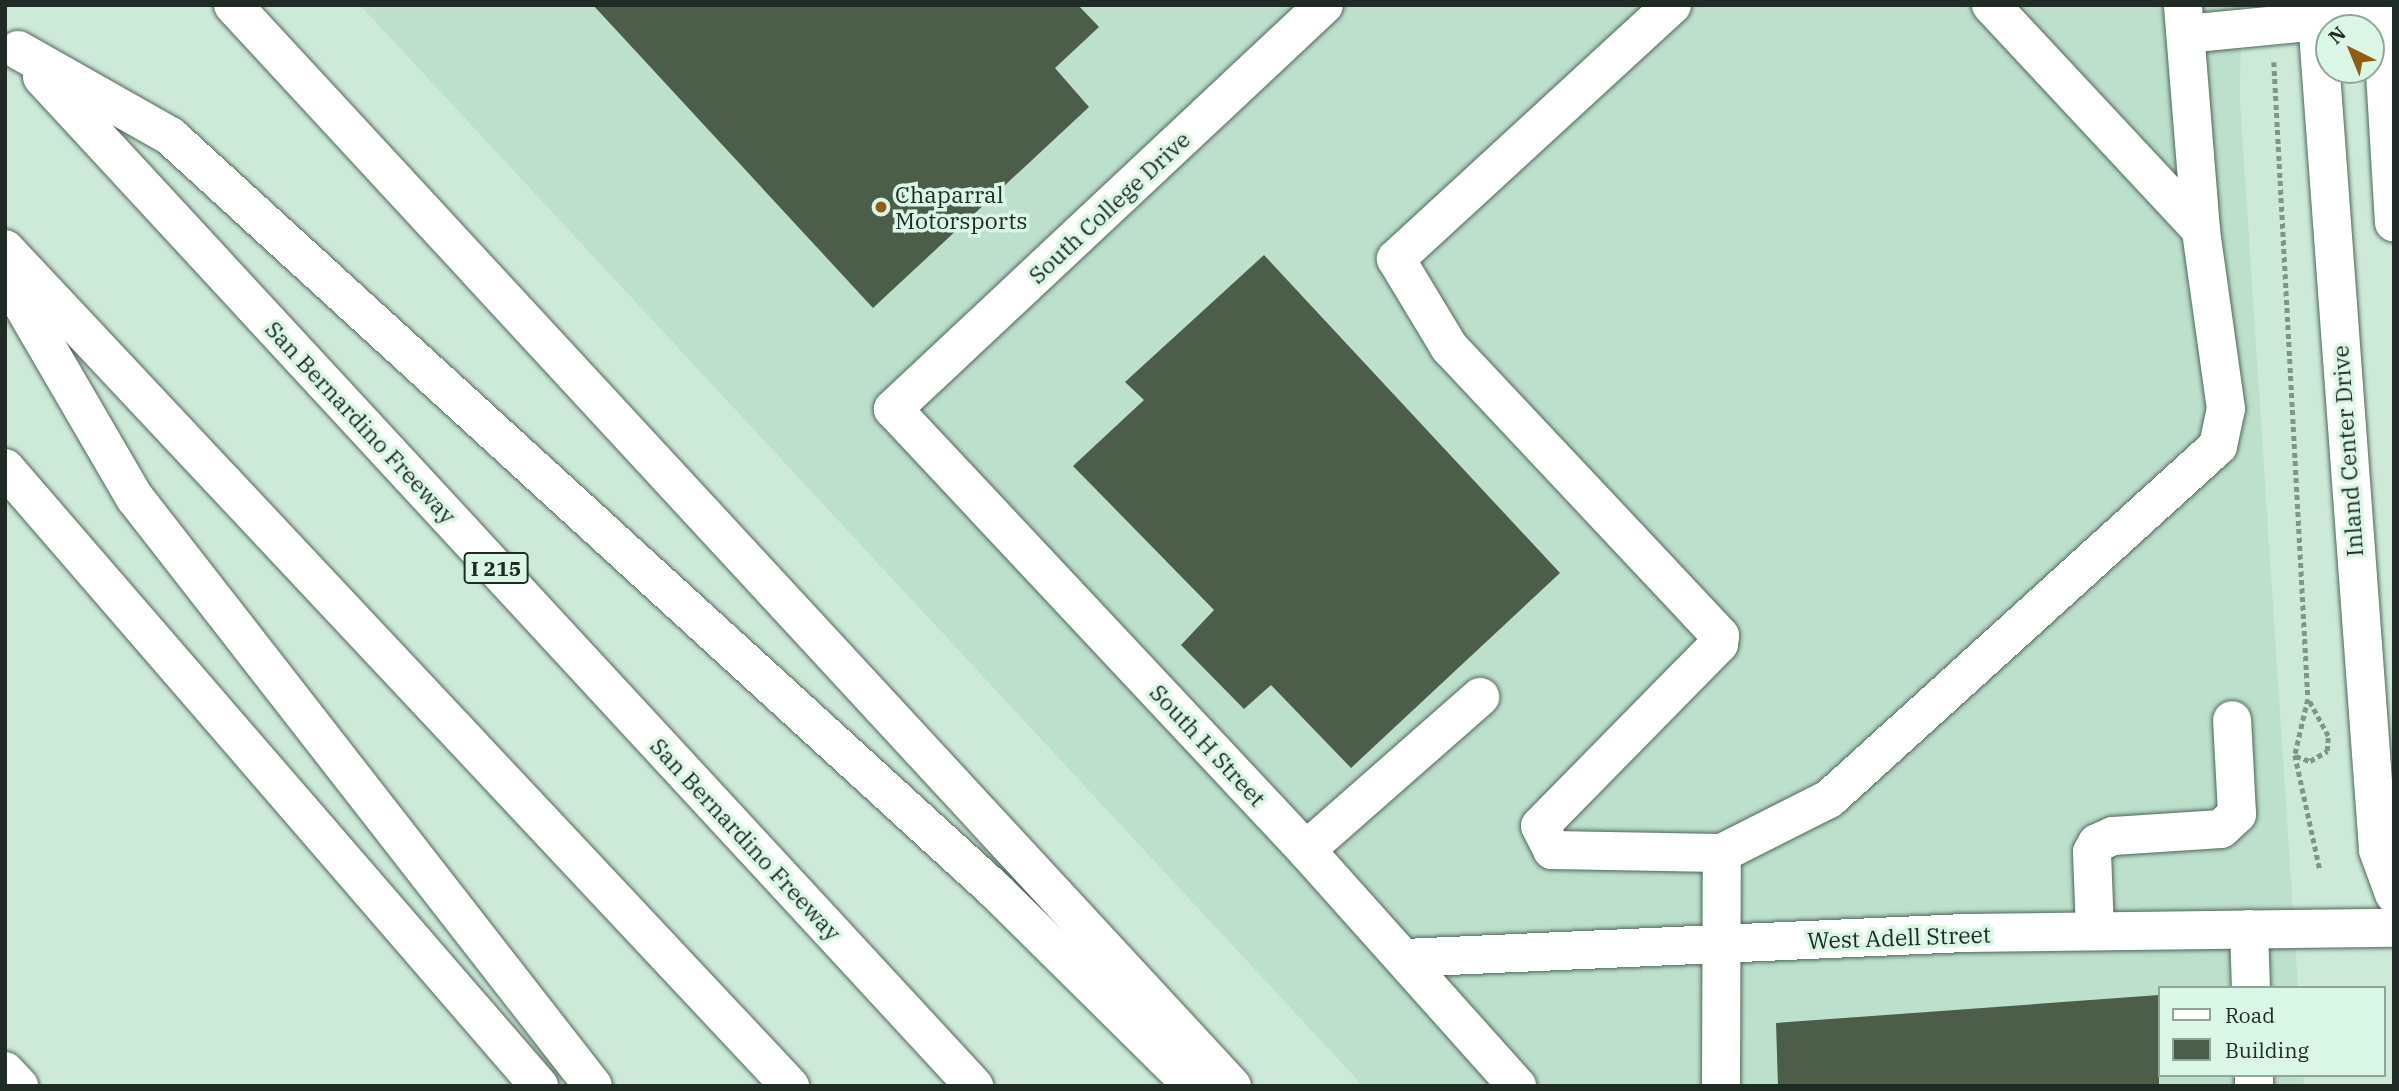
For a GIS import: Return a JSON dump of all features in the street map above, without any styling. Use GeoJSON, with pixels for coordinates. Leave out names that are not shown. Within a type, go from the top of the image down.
{"type":"FeatureCollection","features":[{"type":"Feature","properties":{"kind":"main road"},"geometry":{"type":"LineString","coordinates":[[233,5],[1232,1086]]}},
{"type":"Feature","properties":{"kind":"main road","name":"South College Drive"},"geometry":{"type":"LineString","coordinates":[[893,409],[1324,5]]}},
{"type":"Feature","properties":{"kind":"main road"},"geometry":{"type":"LineString","coordinates":[[1672,5],[1396,259],[1449,346],[1720,636],[1719,644],[1540,826],[1552,850],[1722,853],[1829,799],[2218,446],[2226,409],[2201,230],[2185,20],[2272,27],[2317,13],[2381,10],[2394,223]]}},
{"type":"Feature","properties":{"kind":"main road"},"geometry":{"type":"LineString","coordinates":[[1991,5],[2201,230]]}},
{"type":"Feature","properties":{"kind":"main road","name":"Inland Center Drive"},"geometry":{"type":"LineString","coordinates":[[2317,13],[2378,850],[2394,894]]}},
{"type":"Feature","properties":{"kind":"main road"},"geometry":{"type":"LineString","coordinates":[[11,43],[170,136],[996,891],[1193,1086]]}},
{"type":"Feature","properties":{"kind":"main road","name":"San Bernardino Freeway"},"geometry":{"type":"LineString","coordinates":[[11,43],[974,1086]]}},
{"type":"Feature","properties":{"kind":"main road"},"geometry":{"type":"LineString","coordinates":[[5,249],[790,1086]]}},
{"type":"Feature","properties":{"kind":"main road"},"geometry":{"type":"LineString","coordinates":[[5,275],[135,498],[593,1086]]}},
{"type":"Feature","properties":{"kind":"main road","name":"South H Street"},"geometry":{"type":"LineString","coordinates":[[893,409],[1306,850],[1517,1086]]}},
{"type":"Feature","properties":{"kind":"main road"},"geometry":{"type":"LineString","coordinates":[[5,468],[539,1086]]}},
{"type":"Feature","properties":{"kind":"main road"},"geometry":{"type":"LineString","coordinates":[[1306,850],[1480,697]]}},
{"type":"Feature","properties":{"kind":"main road"},"geometry":{"type":"LineString","coordinates":[[2095,931],[2097,843],[2113,836],[2221,829],[2237,814],[2232,720]]}},
{"type":"Feature","properties":{"kind":"main road"},"geometry":{"type":"LineString","coordinates":[[1721,1086],[1724,944],[1722,853]]}},
{"type":"Feature","properties":{"kind":"main road","name":"West Adell Street"},"geometry":{"type":"LineString","coordinates":[[1404,957],[2095,931],[2394,928]]}},
{"type":"Feature","properties":{"kind":"main road"},"geometry":{"type":"LineString","coordinates":[[2249,929],[2251,986]]}},
{"type":"Feature","properties":{"kind":"main road"},"geometry":{"type":"LineString","coordinates":[[5,1071],[19,1086]]}},
{"type":"Feature","properties":{"kind":"path"},"geometry":{"type":"LineString","coordinates":[[2272,27],[2308,699],[2295,755],[2320,870]]}},
{"type":"Feature","properties":{"kind":"path"},"geometry":{"type":"LineString","coordinates":[[2295,755],[2310,761],[2327,751],[2328,736],[2308,699]]}},
{"type":"Feature","properties":{"kind":"shaded area"},"geometry":{"type":"Polygon","coordinates":[[[360,5],[2241,5],[2240,100],[2298,986],[2158,986],[2158,1077],[2303,1077],[2304,1086],[1363,1086],[360,5]]]}},
{"type":"Feature","properties":{"kind":"building","name":"Chaparral Motorsports"},"geometry":{"type":"Polygon","coordinates":[[[593,5],[1078,5],[1099,27],[1055,68],[1089,107],[873,308],[593,5]]]}},
{"type":"Feature","properties":{"kind":"building"},"geometry":{"type":"Polygon","coordinates":[[[1264,255],[1560,573],[1351,768],[1271,685],[1244,709],[1181,645],[1214,610],[1073,466],[1144,400],[1125,382],[1264,255]]]}},
{"type":"Feature","properties":{"kind":"building"},"geometry":{"type":"Polygon","coordinates":[[[2158,995],[2159,1086],[1778,1086],[1776,1023],[2158,995]]]}},
{"type":"Feature","properties":{"kind":"place","name":"Chaparral Motorsports"},"geometry":{"type":"Point","coordinates":[881,207]}}]}
